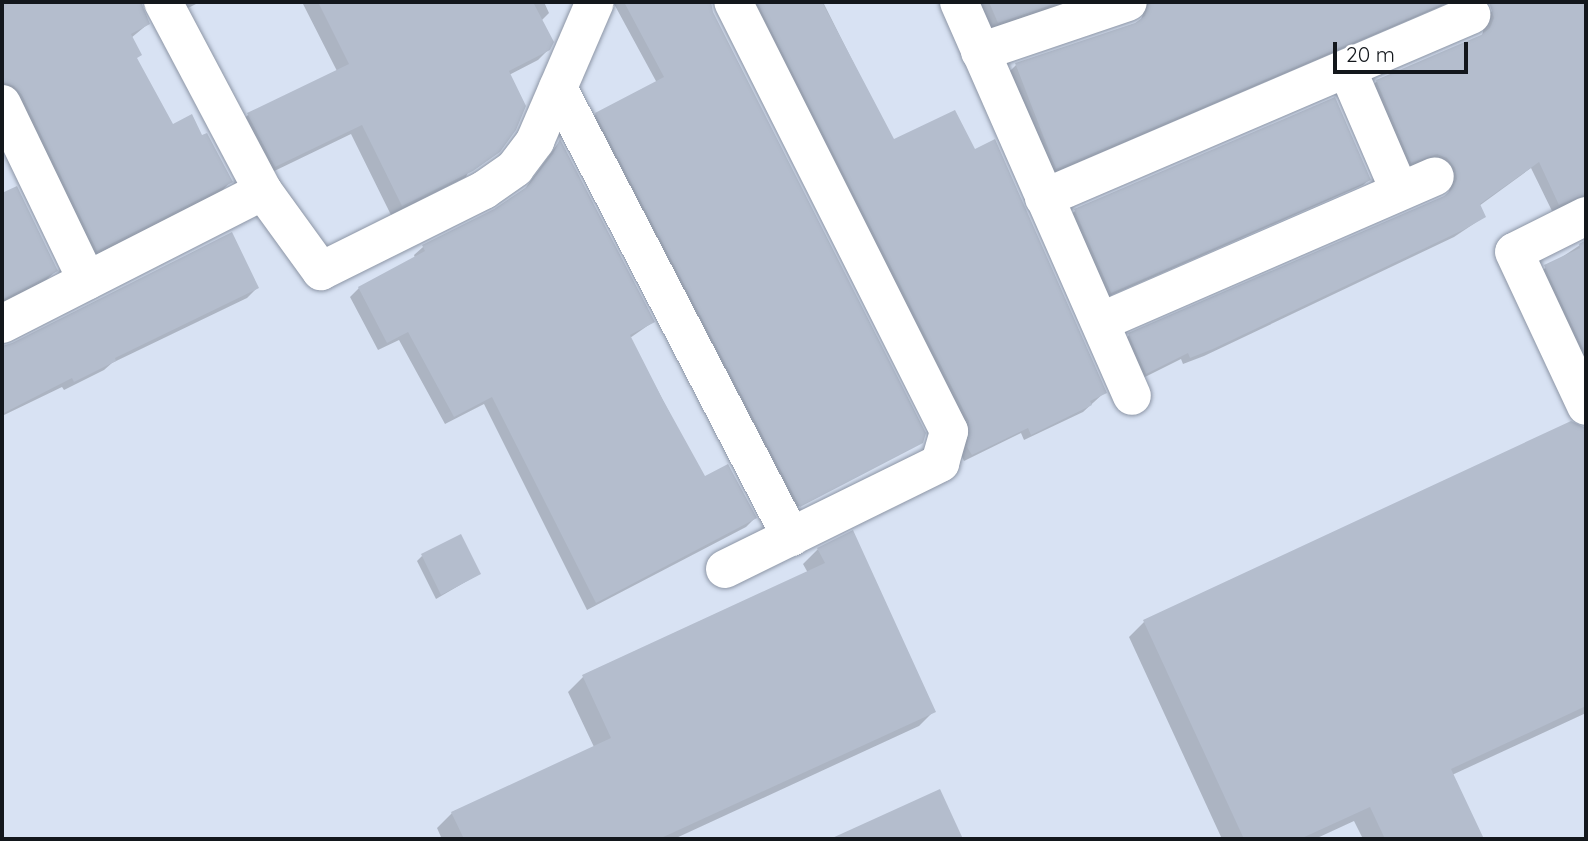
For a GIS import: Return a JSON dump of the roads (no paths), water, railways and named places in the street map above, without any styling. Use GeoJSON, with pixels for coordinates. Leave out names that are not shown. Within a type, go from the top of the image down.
{"type":"FeatureCollection","features":[{"type":"Feature","properties":{"kind":"street"},"geometry":{"type":"LineString","coordinates":[[163,2],[263,191],[321,271],[484,190],[515,168],[535,141],[594,2]]}},
{"type":"Feature","properties":{"kind":"street"},"geometry":{"type":"LineString","coordinates":[[725,569],[940,463],[949,431],[733,2]]}},
{"type":"Feature","properties":{"kind":"street"},"geometry":{"type":"LineString","coordinates":[[959,2],[1132,396]]}},
{"type":"Feature","properties":{"kind":"street"},"geometry":{"type":"LineString","coordinates":[[980,52],[1128,2]]}},
{"type":"Feature","properties":{"kind":"street"},"geometry":{"type":"LineString","coordinates":[[1044,198],[1472,15]]}},
{"type":"Feature","properties":{"kind":"street"},"geometry":{"type":"LineString","coordinates":[[1347,69],[1399,190]]}},
{"type":"Feature","properties":{"kind":"street"},"geometry":{"type":"LineString","coordinates":[[558,88],[791,537]]}},
{"type":"Feature","properties":{"kind":"street"},"geometry":{"type":"LineString","coordinates":[[2,104],[87,281]]}},
{"type":"Feature","properties":{"kind":"street"},"geometry":{"type":"LineString","coordinates":[[1100,322],[1435,176]]}},
{"type":"Feature","properties":{"kind":"street"},"geometry":{"type":"LineString","coordinates":[[2,324],[263,191]]}},
{"type":"Feature","properties":{"kind":"street"},"geometry":{"type":"LineString","coordinates":[[1586,216],[1514,252],[1586,406]]}}]}
